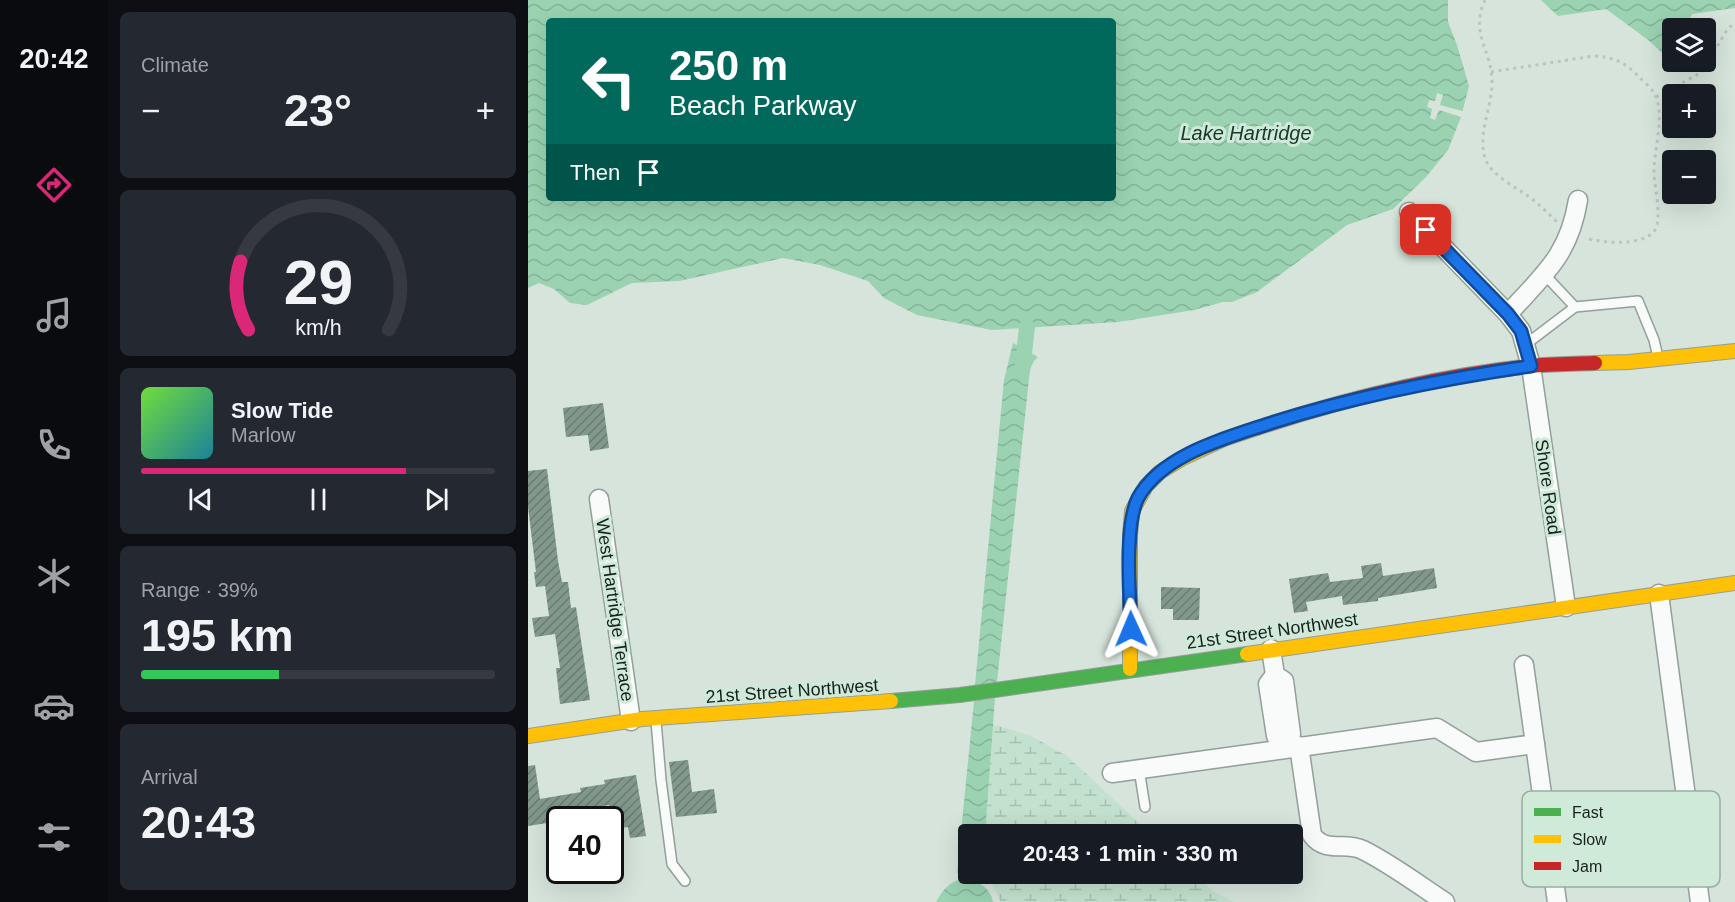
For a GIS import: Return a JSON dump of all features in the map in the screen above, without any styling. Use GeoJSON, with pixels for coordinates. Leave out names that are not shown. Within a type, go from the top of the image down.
{"type":"FeatureCollection","features":[{"type":"Feature","properties":{"kind":"street"},"geometry":{"type":"LineString","coordinates":[[1508,314],[1557,260],[1564,249],[1574,223],[1578,200]]}},
{"type":"Feature","properties":{"kind":"street","name":"Shore Road"},"geometry":{"type":"LineString","coordinates":[[1409,213],[1508,314],[1521,331],[1531,366],[1566,607]]}},
{"type":"Feature","properties":{"kind":"street"},"geometry":{"type":"LineString","coordinates":[[1130,669],[1132,511],[1146,486],[1160,472],[1182,458],[1224,439],[1316,409],[1431,381],[1531,366],[1659,360],[1735,351]]}},
{"type":"Feature","properties":{"kind":"street","name":"West Hartridge Terrace"},"geometry":{"type":"LineString","coordinates":[[599,500],[631,721]]}},
{"type":"Feature","properties":{"kind":"street","name":"21st Street Northwest"},"geometry":{"type":"LineString","coordinates":[[528,736],[631,721],[960,695],[1735,583]]}},
{"type":"Feature","properties":{"kind":"street"},"geometry":{"type":"LineString","coordinates":[[1659,594],[1685,791]]}},
{"type":"Feature","properties":{"kind":"street"},"geometry":{"type":"LineString","coordinates":[[1271,649],[1275,675],[1268,684],[1277,692],[1276,736],[1289,745],[1312,835],[1322,845],[1361,848],[1445,902]]}},
{"type":"Feature","properties":{"kind":"street"},"geometry":{"type":"LineString","coordinates":[[1524,664],[1542,791]]}},
{"type":"Feature","properties":{"kind":"street"},"geometry":{"type":"LineString","coordinates":[[1112,773],[1289,745],[1437,728],[1476,752],[1535,744]]}},
{"type":"Feature","properties":{"kind":"street"},"geometry":{"type":"LineString","coordinates":[[1555,887],[1557,902]]}},
{"type":"Feature","properties":{"kind":"street"},"geometry":{"type":"LineString","coordinates":[[1698,887],[1700,902]]}},
{"type":"Feature","properties":{"kind":"lane"},"geometry":{"type":"LineString","coordinates":[[1544,274],[1575,307]]}},
{"type":"Feature","properties":{"kind":"lane"},"geometry":{"type":"LineString","coordinates":[[1525,345],[1575,307],[1638,301],[1654,340],[1659,360]]}},
{"type":"Feature","properties":{"kind":"lane"},"geometry":{"type":"LineString","coordinates":[[656,719],[672,864],[685,881]]}},
{"type":"Feature","properties":{"kind":"lane"},"geometry":{"type":"LineString","coordinates":[[1139,769],[1145,807]]}},
{"type":"Feature","properties":{"kind":"path"},"geometry":{"type":"LineString","coordinates":[[1485,0],[1478,14],[1478,24],[1491,72],[1491,106],[1483,133],[1483,154],[1490,167],[1500,177],[1541,206],[1560,225]]}},
{"type":"Feature","properties":{"kind":"path"},"geometry":{"type":"LineString","coordinates":[[1656,97],[1702,72],[1727,30],[1735,22]]}},
{"type":"Feature","properties":{"kind":"path"},"geometry":{"type":"LineString","coordinates":[[1491,72],[1607,56],[1629,67],[1656,97],[1659,115],[1654,175],[1658,220],[1655,230],[1647,237],[1636,241],[1598,241],[1577,236]]}},
{"type":"Feature","properties":{"kind":"green space"},"geometry":{"type":"Polygon","coordinates":[[[992,724],[1029,735],[1067,756],[1140,824],[986,824],[992,724]]]}},
{"type":"Feature","properties":{"kind":"green space"},"geometry":{"type":"Polygon","coordinates":[[[990,884],[1205,884],[1214,892],[1235,902],[1000,902],[997,892],[990,884]]]}},
{"type":"Feature","properties":{"kind":"water","name":"Lake Hartridge"},"geometry":{"type":"Polygon","coordinates":[[[528,0],[1448,0],[1448,22],[1469,86],[1461,117],[1448,150],[1426,177],[1393,209],[1347,225],[1257,292],[1232,302],[1118,322],[992,330],[917,315],[884,298],[868,281],[820,265],[783,258],[679,281],[632,283],[587,305],[570,303],[554,289],[539,283],[528,288],[528,0]]]}},
{"type":"Feature","properties":{"kind":"water"},"geometry":{"type":"Polygon","coordinates":[[[1541,0],[1735,0],[1735,8],[1692,14],[1690,18],[1662,18],[1662,53],[1606,9],[1558,16],[1541,0]]]}},
{"type":"Feature","properties":{"kind":"water"},"geometry":{"type":"Polygon","coordinates":[[[1013,343],[1038,357],[1030,369],[997,682],[975,685],[1004,380],[1013,343]]]}},
{"type":"Feature","properties":{"kind":"water"},"geometry":{"type":"Polygon","coordinates":[[[995,698],[986,824],[962,824],[974,701],[995,698]]]}},
{"type":"Feature","properties":{"kind":"water"},"geometry":{"type":"Polygon","coordinates":[[[958,880],[958,884],[981,884],[993,902],[936,902],[948,886],[958,880]]]}},
{"type":"Feature","properties":{"kind":"pier"},"geometry":{"type":"Polygon","coordinates":[[[1437,93],[1443,95],[1440,105],[1466,112],[1464,118],[1439,110],[1435,120],[1430,118],[1432,109],[1427,107],[1429,100],[1435,101],[1437,93]]]}},
{"type":"Feature","properties":{"kind":"building"},"geometry":{"type":"Polygon","coordinates":[[[603,403],[609,448],[590,451],[588,435],[566,437],[563,408],[603,403]]]}},
{"type":"Feature","properties":{"kind":"building"},"geometry":{"type":"Polygon","coordinates":[[[547,469],[558,561],[562,582],[568,582],[571,608],[576,607],[590,700],[560,704],[556,668],[560,668],[555,634],[535,637],[532,618],[549,616],[545,586],[536,587],[528,507],[528,471],[547,469]]]}},
{"type":"Feature","properties":{"kind":"building"},"geometry":{"type":"Polygon","coordinates":[[[1381,563],[1383,576],[1434,568],[1437,588],[1378,598],[1378,601],[1343,605],[1342,596],[1306,602],[1308,611],[1294,613],[1289,579],[1328,573],[1330,582],[1363,578],[1361,566],[1381,563]]]}},
{"type":"Feature","properties":{"kind":"building"},"geometry":{"type":"Polygon","coordinates":[[[1161,587],[1200,588],[1199,620],[1173,620],[1173,609],[1161,609],[1161,587]]]}},
{"type":"Feature","properties":{"kind":"building"},"geometry":{"type":"Polygon","coordinates":[[[688,760],[692,792],[714,789],[717,813],[676,817],[669,762],[688,760]]]}},
{"type":"Feature","properties":{"kind":"building"},"geometry":{"type":"Polygon","coordinates":[[[535,765],[540,799],[581,792],[580,788],[605,784],[604,780],[636,775],[646,836],[630,838],[628,827],[624,828],[624,806],[546,806],[546,823],[528,826],[528,766],[535,765]]]}},
{"type":"Feature","properties":{"kind":"waterway"},"geometry":{"type":"LineString","coordinates":[[1022,371],[1027,327]]}},
{"type":"Feature","properties":{"kind":"traffic: fast"},"geometry":{"type":"LineString","coordinates":[[891,701],[960,695],[1247,654]]}},
{"type":"Feature","properties":{"kind":"traffic: slow"},"geometry":{"type":"LineString","coordinates":[[1595,363],[1629,362],[1735,351]]}},
{"type":"Feature","properties":{"kind":"traffic: slow"},"geometry":{"type":"LineString","coordinates":[[1130,669],[1132,511],[1146,486],[1160,472],[1183,458],[1224,439],[1257,428]]}},
{"type":"Feature","properties":{"kind":"traffic: slow"},"geometry":{"type":"LineString","coordinates":[[1247,654],[1735,583]]}},
{"type":"Feature","properties":{"kind":"traffic: slow"},"geometry":{"type":"LineString","coordinates":[[528,736],[642,719],[891,701]]}},
{"type":"Feature","properties":{"kind":"traffic: jam"},"geometry":{"type":"LineString","coordinates":[[1257,428],[1324,407],[1426,382],[1530,366],[1595,363]]}},
{"type":"Feature","properties":{"kind":"route"},"geometry":{"type":"LineString","coordinates":[[1131,629],[1132,511],[1146,486],[1160,472],[1182,458],[1224,439],[1316,409],[1431,381],[1531,366],[1521,331],[1508,314],[1426,230]]}}]}
